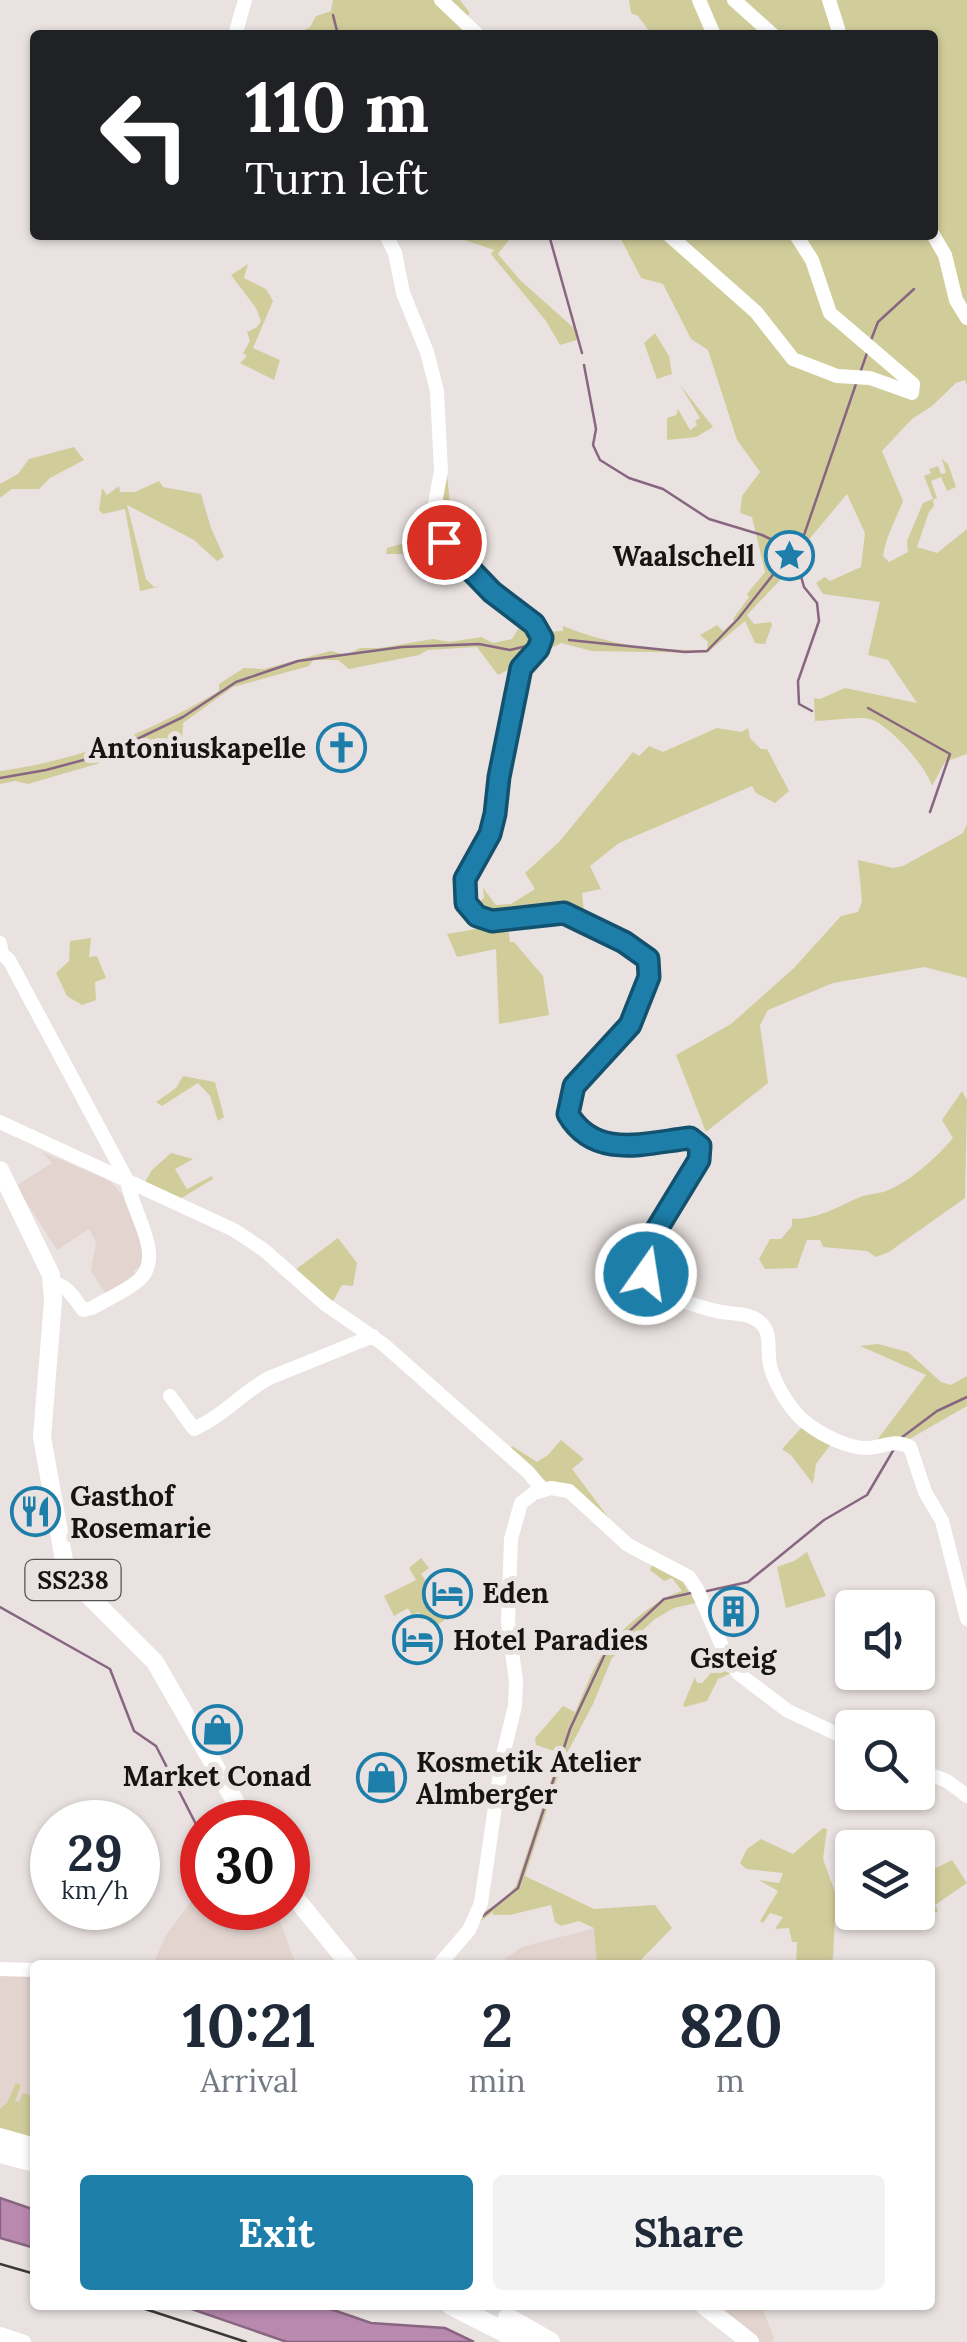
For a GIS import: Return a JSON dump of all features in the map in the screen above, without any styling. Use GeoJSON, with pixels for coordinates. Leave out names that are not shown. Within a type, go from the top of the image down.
{"type":"FeatureCollection","features":[{"type":"Feature","properties":{"kind":"highway"},"geometry":{"type":"LineString","coordinates":[[0,2138],[30,2147]]}},
{"type":"Feature","properties":{"kind":"highway"},"geometry":{"type":"LineString","coordinates":[[0,2152],[30,2161]]}},
{"type":"Feature","properties":{"kind":"highway"},"geometry":{"type":"LineString","coordinates":[[461,2310],[524,2342]]}},
{"type":"Feature","properties":{"kind":"highway"},"geometry":{"type":"LineString","coordinates":[[491,2310],[550,2342]]}},
{"type":"Feature","properties":{"kind":"highway"},"geometry":{"type":"LineString","coordinates":[[519,2310],[566,2342]]}},
{"type":"Feature","properties":{"kind":"main road","name":"SS238"},"geometry":{"type":"LineString","coordinates":[[0,1170],[47,1262],[52,1283],[42,1436],[64,1560],[74,1581],[155,1662],[234,1800]]}},
{"type":"Feature","properties":{"kind":"main road"},"geometry":{"type":"LineString","coordinates":[[310,1916],[346,1960]]}},
{"type":"Feature","properties":{"kind":"main road"},"geometry":{"type":"LineString","coordinates":[[708,2310],[750,2342]]}},
{"type":"Feature","properties":{"kind":"street"},"geometry":{"type":"LineString","coordinates":[[236,30],[245,0]]}},
{"type":"Feature","properties":{"kind":"street"},"geometry":{"type":"LineString","coordinates":[[441,0],[473,30]]}},
{"type":"Feature","properties":{"kind":"street"},"geometry":{"type":"LineString","coordinates":[[700,0],[712,30]]}},
{"type":"Feature","properties":{"kind":"street"},"geometry":{"type":"LineString","coordinates":[[734,0],[767,30]]}},
{"type":"Feature","properties":{"kind":"street"},"geometry":{"type":"LineString","coordinates":[[829,0],[838,30]]}},
{"type":"Feature","properties":{"kind":"street"},"geometry":{"type":"LineString","coordinates":[[388,240],[436,391],[441,471],[431,525],[492,592],[534,624],[542,638],[538,649],[521,668],[495,814],[490,834],[465,879],[466,903],[477,916],[492,921],[564,913],[624,942],[648,959],[649,977],[630,1025],[578,1080],[567,1107],[576,1127],[594,1141],[634,1145],[690,1138],[700,1146],[699,1160],[649,1242],[646,1274],[657,1290],[723,1313],[746,1314],[763,1324],[772,1372],[798,1416],[811,1427],[861,1448],[897,1442],[910,1446],[920,1482],[942,1521],[967,1619]]}},
{"type":"Feature","properties":{"kind":"street"},"geometry":{"type":"LineString","coordinates":[[676,240],[756,312],[793,359],[837,376],[870,378],[912,393],[913,384],[830,313],[812,260],[799,240]]}},
{"type":"Feature","properties":{"kind":"street"},"geometry":{"type":"LineString","coordinates":[[937,240],[945,255],[952,293],[967,318]]}},
{"type":"Feature","properties":{"kind":"street"},"geometry":{"type":"LineString","coordinates":[[1,951],[128,1180],[132,1204],[150,1250],[147,1270],[134,1283],[88,1310],[83,1310],[60,1284],[52,1283]]}},
{"type":"Feature","properties":{"kind":"street"},"geometry":{"type":"LineString","coordinates":[[0,1122],[234,1230],[264,1250],[326,1304],[373,1336],[510,1460],[538,1491]]}},
{"type":"Feature","properties":{"kind":"street"},"geometry":{"type":"LineString","coordinates":[[170,1396],[194,1429],[221,1416],[254,1386],[269,1378],[373,1336]]}},
{"type":"Feature","properties":{"kind":"street"},"geometry":{"type":"LineString","coordinates":[[443,1960],[469,1930],[481,1903],[502,1759],[515,1706],[516,1681],[508,1630],[511,1538],[521,1504],[538,1491],[569,1491],[628,1545],[689,1578],[738,1674],[788,1711],[835,1733]]}},
{"type":"Feature","properties":{"kind":"street"},"geometry":{"type":"LineString","coordinates":[[935,1776],[967,1796]]}},
{"type":"Feature","properties":{"kind":"street"},"geometry":{"type":"LineString","coordinates":[[0,1969],[30,1970]]}},
{"type":"Feature","properties":{"kind":"street"},"geometry":{"type":"LineString","coordinates":[[0,2334],[24,2342]]}},
{"type":"Feature","properties":{"kind":"shaded area"},"geometry":{"type":"Polygon","coordinates":[[[333,0],[460,0],[470,13],[465,18],[469,30],[304,30],[316,16],[331,11],[333,0]]]}},
{"type":"Feature","properties":{"kind":"shaded area"},"geometry":{"type":"Polygon","coordinates":[[[629,0],[967,0],[967,386],[965,380],[956,383],[912,419],[882,451],[903,501],[883,556],[889,562],[908,552],[907,541],[923,503],[933,499],[924,476],[931,473],[929,469],[938,466],[941,474],[946,473],[942,459],[948,464],[956,487],[947,491],[941,477],[931,481],[937,498],[917,547],[937,553],[967,529],[967,754],[945,762],[932,786],[907,748],[878,723],[865,718],[815,721],[814,698],[845,688],[917,703],[888,660],[868,655],[880,602],[823,594],[816,583],[861,567],[865,533],[847,494],[791,561],[801,580],[782,578],[747,615],[754,624],[771,622],[765,644],[755,643],[745,621],[707,653],[592,651],[561,643],[498,675],[477,647],[428,650],[349,669],[338,660],[313,660],[309,666],[233,687],[183,723],[182,746],[156,743],[28,784],[0,784],[0,771],[86,752],[167,719],[219,691],[219,684],[244,668],[264,669],[330,651],[347,655],[360,648],[433,639],[450,642],[481,637],[493,643],[512,639],[523,621],[488,602],[497,596],[541,632],[563,631],[563,626],[598,638],[652,648],[707,650],[708,642],[700,635],[717,625],[723,631],[734,621],[749,597],[747,594],[765,572],[752,517],[740,513],[742,496],[760,472],[737,440],[708,350],[691,339],[663,284],[641,278],[622,240],[938,240],[938,30],[648,30],[631,13],[629,0]]]}},
{"type":"Feature","properties":{"kind":"shaded area"},"geometry":{"type":"Polygon","coordinates":[[[465,240],[509,240],[498,254],[520,280],[575,329],[577,340],[560,345],[546,321],[491,254],[494,250],[465,240]]]}},
{"type":"Feature","properties":{"kind":"shaded area"},"geometry":{"type":"Polygon","coordinates":[[[248,264],[244,278],[266,289],[273,301],[253,348],[280,360],[274,380],[240,363],[247,356],[243,353],[250,341],[247,332],[261,321],[231,275],[248,264]]]}},
{"type":"Feature","properties":{"kind":"shaded area"},"geometry":{"type":"Polygon","coordinates":[[[655,333],[669,356],[672,374],[657,379],[644,343],[655,333]]]}},
{"type":"Feature","properties":{"kind":"shaded area"},"geometry":{"type":"Polygon","coordinates":[[[680,385],[713,427],[696,437],[667,440],[667,418],[676,415],[678,409],[690,430],[700,418],[680,385]]]}},
{"type":"Feature","properties":{"kind":"shaded area"},"geometry":{"type":"Polygon","coordinates":[[[74,447],[84,460],[50,478],[39,489],[12,489],[0,498],[0,484],[18,474],[29,459],[74,447]]]}},
{"type":"Feature","properties":{"kind":"shaded area"},"geometry":{"type":"Polygon","coordinates":[[[445,452],[451,516],[447,531],[439,536],[453,551],[442,557],[386,554],[387,548],[412,541],[414,534],[437,536],[434,531],[445,452]]]}},
{"type":"Feature","properties":{"kind":"shaded area"},"geometry":{"type":"Polygon","coordinates":[[[159,481],[163,487],[201,494],[224,557],[217,561],[194,540],[127,505],[146,579],[154,587],[162,586],[140,591],[125,509],[103,514],[99,510],[102,488],[107,495],[119,486],[120,492],[135,492],[159,481]]]}},
{"type":"Feature","properties":{"kind":"shaded area"},"geometry":{"type":"Polygon","coordinates":[[[717,728],[741,732],[748,728],[750,738],[761,749],[767,749],[789,791],[775,803],[756,793],[752,786],[619,843],[590,866],[601,889],[582,893],[581,921],[570,915],[507,921],[510,942],[543,976],[549,1015],[499,1024],[496,949],[457,957],[447,934],[494,926],[466,903],[477,904],[484,898],[483,888],[496,905],[511,904],[535,889],[525,873],[559,842],[633,752],[639,756],[649,746],[663,752],[717,728]]]}},
{"type":"Feature","properties":{"kind":"shaded area"},"geometry":{"type":"Polygon","coordinates":[[[967,824],[967,978],[924,967],[833,983],[768,1010],[760,1025],[768,1083],[706,1132],[676,1055],[731,1024],[794,968],[841,916],[858,912],[862,901],[858,860],[893,868],[903,866],[963,833],[967,824]]]}},
{"type":"Feature","properties":{"kind":"shaded area"},"geometry":{"type":"Polygon","coordinates":[[[91,938],[89,957],[97,956],[106,978],[95,982],[96,1000],[82,1005],[67,996],[56,973],[69,961],[70,941],[91,938]]]}},
{"type":"Feature","properties":{"kind":"shaded area"},"geometry":{"type":"Polygon","coordinates":[[[183,1076],[215,1082],[224,1117],[218,1121],[210,1096],[198,1083],[162,1106],[156,1102],[176,1088],[183,1076]]]}},
{"type":"Feature","properties":{"kind":"shaded area"},"geometry":{"type":"Polygon","coordinates":[[[962,1091],[967,1100],[965,1198],[889,1252],[876,1257],[867,1251],[823,1247],[820,1240],[807,1240],[797,1268],[765,1269],[759,1259],[770,1239],[781,1239],[792,1226],[792,1219],[818,1215],[883,1192],[930,1162],[953,1138],[942,1120],[962,1091]]]}},
{"type":"Feature","properties":{"kind":"shaded area"},"geometry":{"type":"Polygon","coordinates":[[[42,1152],[109,1180],[122,1194],[144,1249],[144,1263],[133,1271],[136,1275],[106,1294],[91,1271],[96,1242],[89,1229],[57,1250],[16,1186],[52,1163],[42,1152]]]}},
{"type":"Feature","properties":{"kind":"shaded area"},"geometry":{"type":"Polygon","coordinates":[[[171,1153],[193,1159],[175,1169],[187,1189],[212,1176],[213,1179],[180,1199],[145,1182],[171,1153]]]}},
{"type":"Feature","properties":{"kind":"shaded area"},"geometry":{"type":"Polygon","coordinates":[[[338,1238],[357,1263],[353,1286],[342,1285],[332,1303],[295,1270],[338,1238]]]}},
{"type":"Feature","properties":{"kind":"shaded area"},"geometry":{"type":"Polygon","coordinates":[[[878,1344],[908,1352],[941,1382],[951,1385],[967,1376],[967,1406],[906,1441],[871,1448],[926,1375],[860,1346],[878,1344]]]}},
{"type":"Feature","properties":{"kind":"shaded area"},"geometry":{"type":"Polygon","coordinates":[[[803,1426],[831,1444],[816,1464],[813,1484],[782,1449],[803,1426]]]}},
{"type":"Feature","properties":{"kind":"shaded area"},"geometry":{"type":"Polygon","coordinates":[[[561,1440],[584,1459],[572,1469],[608,1517],[559,1483],[547,1482],[509,1452],[512,1446],[537,1462],[561,1440]]]}},
{"type":"Feature","properties":{"kind":"shaded area"},"geometry":{"type":"Polygon","coordinates":[[[807,1552],[826,1596],[786,1608],[777,1567],[807,1552]]]}},
{"type":"Feature","properties":{"kind":"shaded area"},"geometry":{"type":"Polygon","coordinates":[[[421,1558],[429,1568],[421,1574],[444,1607],[458,1598],[463,1604],[428,1631],[419,1612],[412,1615],[408,1608],[394,1616],[384,1596],[416,1580],[409,1568],[421,1558]]]}},
{"type":"Feature","properties":{"kind":"shaded area"},"geometry":{"type":"Polygon","coordinates":[[[652,1565],[682,1581],[696,1603],[674,1608],[655,1619],[612,1658],[563,1761],[525,1876],[594,1909],[655,1905],[672,1928],[641,1960],[597,1960],[594,1928],[579,1921],[561,1926],[555,1922],[551,1905],[510,1915],[493,1912],[469,1930],[476,1917],[503,1900],[516,1886],[560,1753],[536,1745],[535,1738],[563,1706],[575,1712],[599,1660],[618,1635],[651,1607],[682,1591],[672,1578],[664,1581],[650,1570],[652,1565]]]}},
{"type":"Feature","properties":{"kind":"shaded area"},"geometry":{"type":"Polygon","coordinates":[[[724,1652],[736,1671],[718,1679],[707,1701],[685,1707],[695,1677],[697,1683],[702,1683],[711,1673],[712,1660],[724,1652]]]}},
{"type":"Feature","properties":{"kind":"shaded area"},"geometry":{"type":"Polygon","coordinates":[[[823,1828],[827,1829],[823,1859],[835,1892],[833,1959],[796,1960],[797,1942],[792,1942],[789,1928],[775,1929],[783,1917],[770,1913],[763,1923],[760,1921],[778,1891],[759,1880],[779,1883],[783,1873],[746,1869],[740,1863],[747,1849],[761,1839],[793,1854],[823,1828]]]}},
{"type":"Feature","properties":{"kind":"shaded area"},"geometry":{"type":"Polygon","coordinates":[[[952,1860],[967,1883],[935,1905],[935,1868],[952,1860]]]}},
{"type":"Feature","properties":{"kind":"shaded area"},"geometry":{"type":"Polygon","coordinates":[[[180,1916],[180,1930],[283,1930],[294,1960],[155,1960],[180,1916]]]}},
{"type":"Feature","properties":{"kind":"shaded area"},"geometry":{"type":"Polygon","coordinates":[[[595,1928],[597,1960],[503,1960],[522,1947],[595,1928]]]}},
{"type":"Feature","properties":{"kind":"shaded area"},"geometry":{"type":"Polygon","coordinates":[[[0,1970],[30,1970],[30,2147],[0,2138],[0,1970]]]}},
{"type":"Feature","properties":{"kind":"shaded area"},"geometry":{"type":"Polygon","coordinates":[[[16,2083],[21,2085],[15,2101],[19,2102],[23,2093],[30,2095],[30,2147],[0,2138],[0,2109],[16,2083]]]}},
{"type":"Feature","properties":{"kind":"shaded area"},"geometry":{"type":"Polygon","coordinates":[[[0,2198],[30,2208],[30,2247],[0,2238],[0,2198]]]}},
{"type":"Feature","properties":{"kind":"shaded area"},"geometry":{"type":"Polygon","coordinates":[[[194,2310],[333,2310],[371,2323],[445,2328],[474,2342],[287,2342],[194,2310]]]}},
{"type":"Feature","properties":{"kind":"shaded area"},"geometry":{"type":"Polygon","coordinates":[[[719,2310],[763,2310],[774,2338],[772,2342],[759,2342],[719,2310]]]}},
{"type":"Feature","properties":{"kind":"waterway"},"geometry":{"type":"LineString","coordinates":[[333,15],[337,30]]}},
{"type":"Feature","properties":{"kind":"waterway"},"geometry":{"type":"LineString","coordinates":[[550,240],[582,353]]}},
{"type":"Feature","properties":{"kind":"waterway"},"geometry":{"type":"LineString","coordinates":[[871,340],[878,322],[914,289]]}},
{"type":"Feature","properties":{"kind":"waterway"},"geometry":{"type":"LineString","coordinates":[[860,373],[867,353]]}},
{"type":"Feature","properties":{"kind":"waterway"},"geometry":{"type":"LineString","coordinates":[[584,365],[596,429],[593,445],[600,460],[629,478],[663,489],[709,519],[783,545],[799,569],[804,587],[817,603],[819,621],[798,681],[799,704],[812,711]]}},
{"type":"Feature","properties":{"kind":"waterway"},"geometry":{"type":"LineString","coordinates":[[792,552],[803,538],[857,381]]}},
{"type":"Feature","properties":{"kind":"waterway"},"geometry":{"type":"LineString","coordinates":[[569,640],[707,651],[787,557]]}},
{"type":"Feature","properties":{"kind":"waterway"},"geometry":{"type":"LineString","coordinates":[[0,778],[106,754],[183,717],[236,682],[298,661],[402,647],[479,644],[510,650],[531,645]]}},
{"type":"Feature","properties":{"kind":"waterway"},"geometry":{"type":"LineString","coordinates":[[868,708],[950,754],[930,812]]}},
{"type":"Feature","properties":{"kind":"waterway"},"geometry":{"type":"LineString","coordinates":[[901,1438],[937,1411],[967,1397]]}},
{"type":"Feature","properties":{"kind":"waterway"},"geometry":{"type":"LineString","coordinates":[[707,1591],[748,1582],[824,1520],[867,1495],[894,1449]]}},
{"type":"Feature","properties":{"kind":"waterway"},"geometry":{"type":"LineString","coordinates":[[483,1916],[518,1888],[570,1729],[605,1654],[664,1599],[691,1593]]}},
{"type":"Feature","properties":{"kind":"waterway"},"geometry":{"type":"LineString","coordinates":[[0,1607],[110,1669],[134,1731],[156,1746],[184,1800]]}},
{"type":"Feature","properties":{"kind":"railway"},"geometry":{"type":"LineString","coordinates":[[0,2264],[30,2273]]}},
{"type":"Feature","properties":{"kind":"railway"},"geometry":{"type":"LineString","coordinates":[[148,2310],[246,2342]]}},
{"type":"Feature","properties":{"kind":"place","name":"Waalschell"},"geometry":{"type":"Point","coordinates":[790,556]}},
{"type":"Feature","properties":{"kind":"place","name":"Antoniuskapelle"},"geometry":{"type":"Point","coordinates":[341,748]}},
{"type":"Feature","properties":{"kind":"place","name":"Gasthof Rosemarie"},"geometry":{"type":"Point","coordinates":[35,1512]}},
{"type":"Feature","properties":{"kind":"place","name":"Eden"},"geometry":{"type":"Point","coordinates":[447,1593]}},
{"type":"Feature","properties":{"kind":"place","name":"Gsteig"},"geometry":{"type":"Point","coordinates":[733,1611]}},
{"type":"Feature","properties":{"kind":"place","name":"Hotel Paradies"},"geometry":{"type":"Point","coordinates":[418,1640]}},
{"type":"Feature","properties":{"kind":"place","name":"Market Conad"},"geometry":{"type":"Point","coordinates":[217,1729]}},
{"type":"Feature","properties":{"kind":"place","name":"Kosmetik Atelier Almberger"},"geometry":{"type":"Point","coordinates":[381,1778]}},
{"type":"Feature","properties":{"kind":"route"},"geometry":{"type":"LineString","coordinates":[[444,542],[492,592],[534,624],[542,638],[538,649],[521,668],[516,684],[495,814],[490,834],[465,879],[466,903],[477,916],[492,921],[564,913],[624,942],[642,953],[650,964],[649,977],[630,1025],[582,1075],[570,1093],[567,1107],[576,1127],[599,1142],[634,1145],[690,1138],[700,1146],[699,1160],[653,1232],[646,1252],[646,1274]]}}]}
